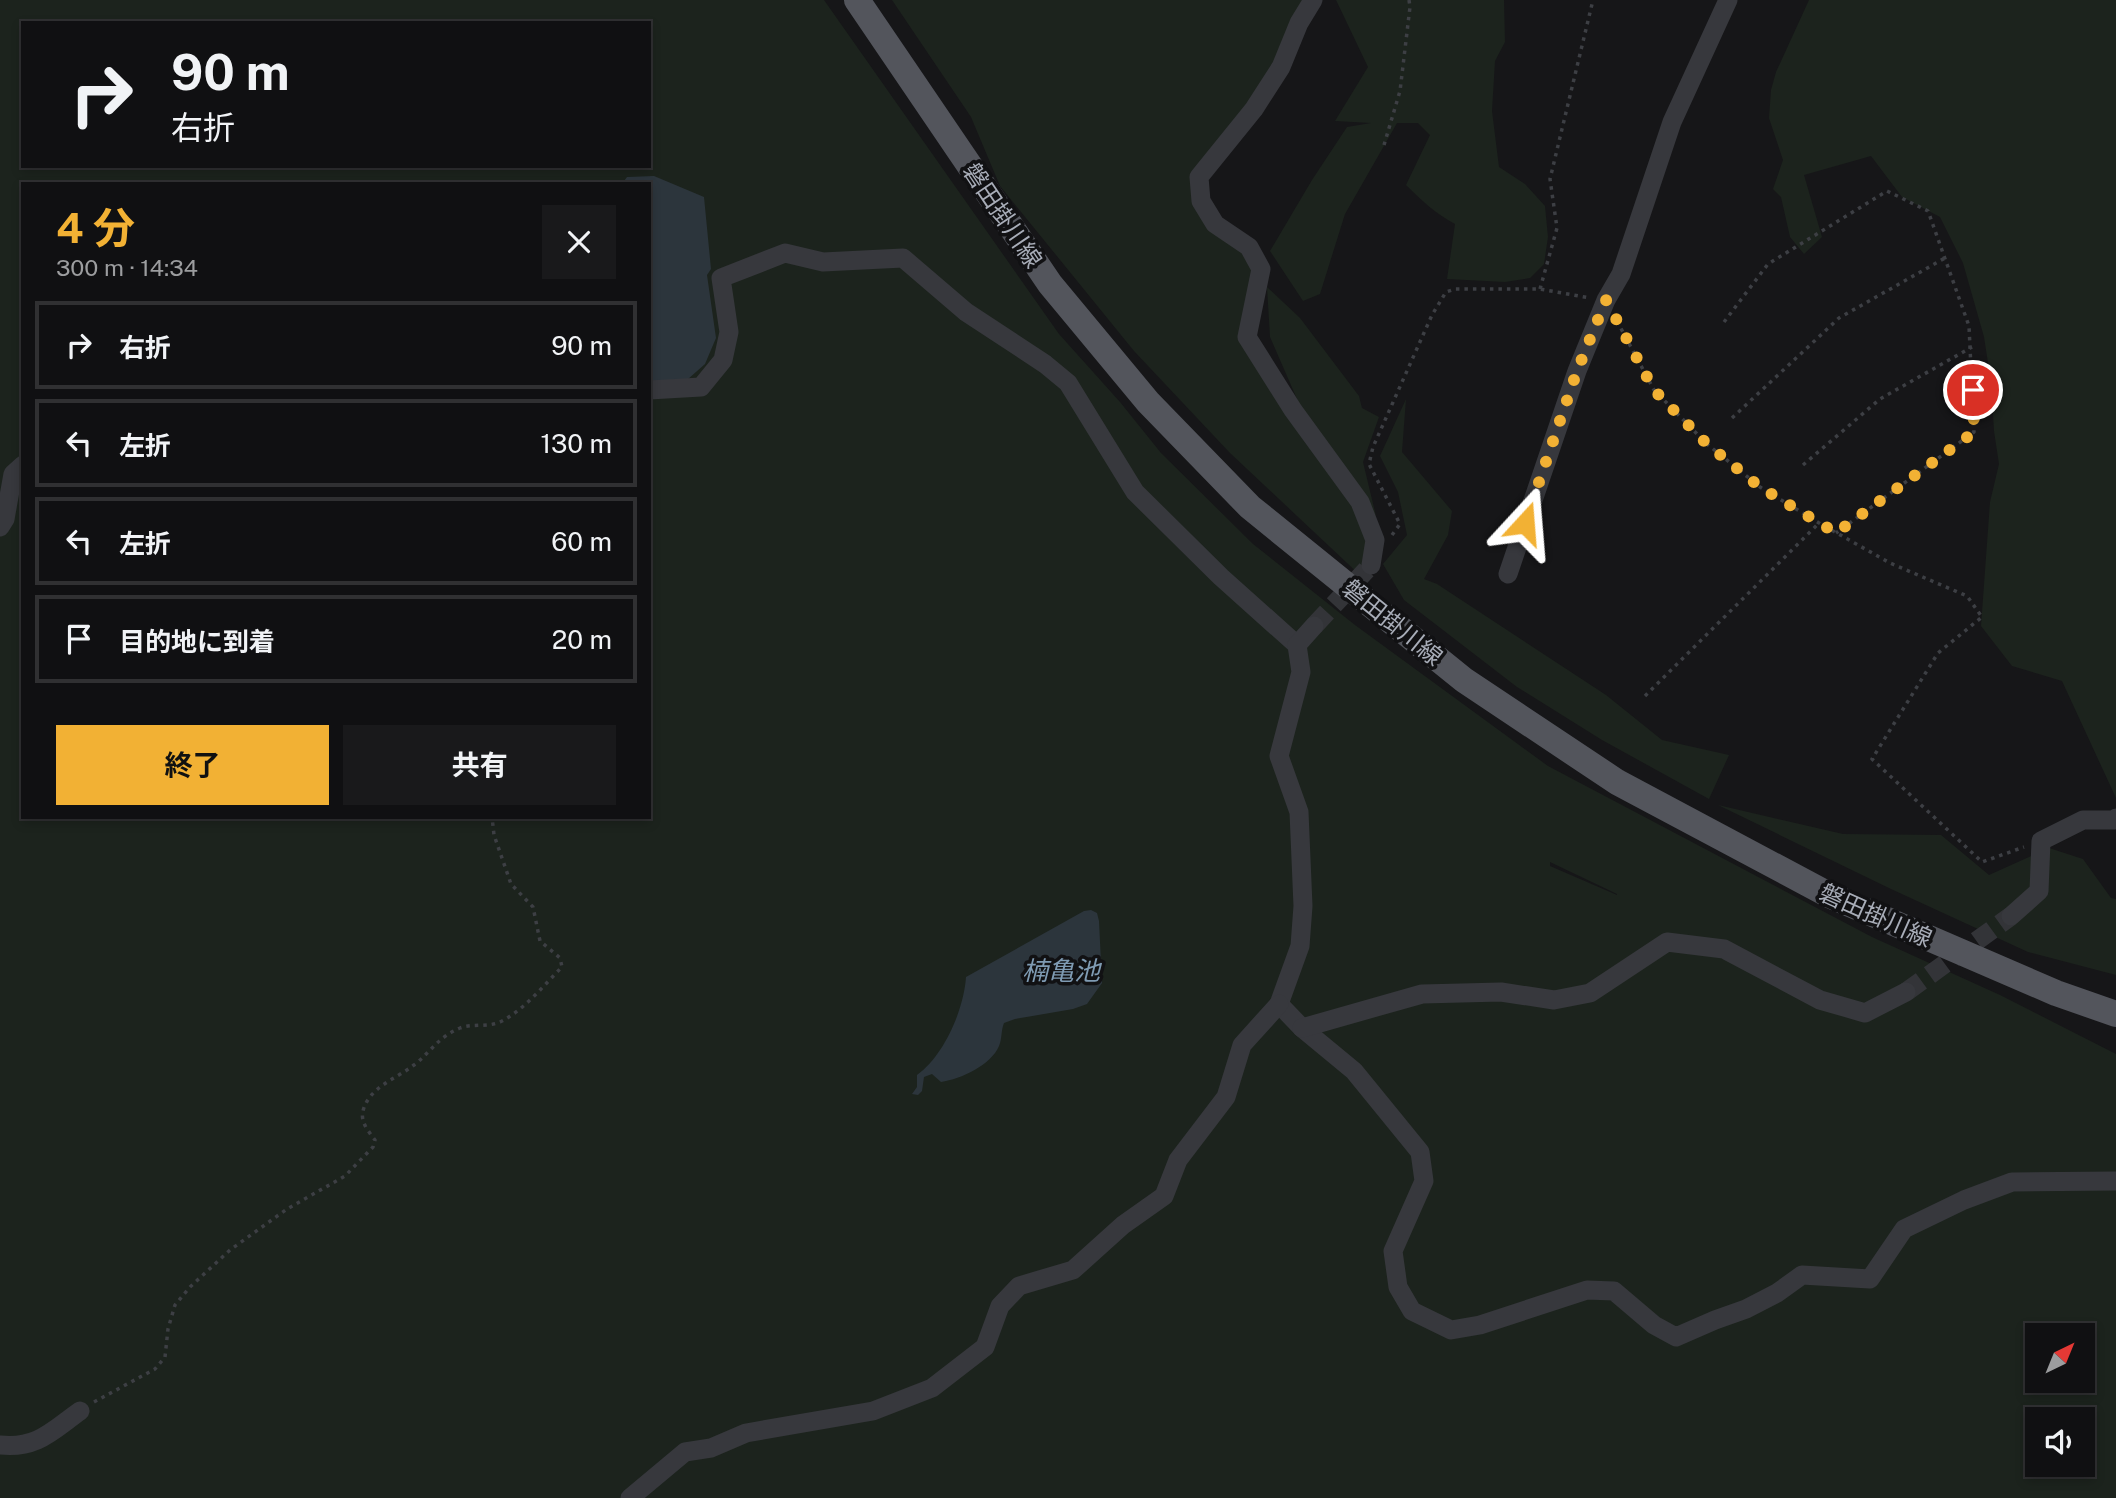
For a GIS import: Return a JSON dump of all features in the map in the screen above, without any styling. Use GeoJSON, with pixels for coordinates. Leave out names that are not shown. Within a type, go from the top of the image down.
{"type":"FeatureCollection","features":[{"type":"Feature","properties":{"kind":"main road","name":"磐田掛川線"},"geometry":{"type":"LineString","coordinates":[[857,0],[1050,284],[1149,401],[1250,507],[1464,680],[1617,782],[1829,895],[2056,993]]}},
{"type":"Feature","properties":{"kind":"main road"},"geometry":{"type":"LineString","coordinates":[[2056,993],[2116,1012]]}},
{"type":"Feature","properties":{"kind":"main road"},"geometry":{"type":"LineString","coordinates":[[2056,993],[2116,1021]]}},
{"type":"Feature","properties":{"kind":"street"},"geometry":{"type":"LineString","coordinates":[[1313,0],[1298,23],[1281,67],[1254,109],[1199,177],[1201,201],[1215,223],[1249,247],[1261,269],[1247,337],[1293,410],[1360,502],[1375,540],[1371,563]]}},
{"type":"Feature","properties":{"kind":"street"},"geometry":{"type":"LineString","coordinates":[[1508,573],[1577,371],[1606,300],[1621,274],[1672,122],[1728,0]]}},
{"type":"Feature","properties":{"kind":"street"},"geometry":{"type":"LineString","coordinates":[[631,1498],[685,1452],[711,1448],[746,1433],[873,1411],[932,1388],[985,1347],[1000,1307],[1019,1286],[1073,1270],[1123,1225],[1164,1196],[1178,1160],[1226,1097],[1242,1045],[1279,1004],[1300,946],[1303,906],[1299,812],[1279,756],[1301,672],[1297,645],[1221,577],[1135,492],[1068,383],[1045,364],[966,312],[903,258],[823,262],[785,253],[721,278],[729,332],[723,359],[701,387],[651,390]]}},
{"type":"Feature","properties":{"kind":"street"},"geometry":{"type":"LineString","coordinates":[[0,527],[5,519],[13,474],[21,466]]}},
{"type":"Feature","properties":{"kind":"street"},"geometry":{"type":"LineString","coordinates":[[1297,645],[1314,626]]}},
{"type":"Feature","properties":{"kind":"street"},"geometry":{"type":"LineString","coordinates":[[2011,915],[2039,891],[2041,841],[2082,820],[2116,818]]}},
{"type":"Feature","properties":{"kind":"street"},"geometry":{"type":"LineString","coordinates":[[1302,1028],[1422,994],[1502,992],[1554,1000],[1590,993],[1667,942],[1724,949],[1820,1000],[1865,1013],[1906,992]]}},
{"type":"Feature","properties":{"kind":"street"},"geometry":{"type":"LineString","coordinates":[[1279,1004],[1302,1028],[1354,1071],[1420,1152],[1424,1181],[1393,1251],[1398,1287],[1412,1311],[1451,1330],[1480,1325],[1587,1290],[1614,1291],[1654,1325],[1676,1337],[1746,1309],[1777,1293],[1802,1275],[1870,1279],[1904,1228],[1964,1200],[2012,1182],[2116,1181]]}},
{"type":"Feature","properties":{"kind":"street"},"geometry":{"type":"LineString","coordinates":[[0,1445],[16,1447],[37,1441],[80,1410]]}},
{"type":"Feature","properties":{"kind":"path"},"geometry":{"type":"LineString","coordinates":[[1384,145],[1401,91],[1409,0]]}},
{"type":"Feature","properties":{"kind":"path"},"geometry":{"type":"LineString","coordinates":[[1540,289],[1557,228],[1550,179],[1593,0]]}},
{"type":"Feature","properties":{"kind":"path"},"geometry":{"type":"LineString","coordinates":[[1724,322],[1768,264],[1887,191],[1928,211],[1969,326],[1974,432],[1836,533]]}},
{"type":"Feature","properties":{"kind":"path"},"geometry":{"type":"LineString","coordinates":[[1732,418],[1839,318],[1945,258]]}},
{"type":"Feature","properties":{"kind":"path"},"geometry":{"type":"LineString","coordinates":[[1371,563],[1401,524],[1369,464],[1373,447],[1432,315],[1446,292],[1455,289],[1540,289],[1606,300],[1654,390],[1707,444],[1760,487],[1836,533],[1891,563],[1967,596],[1982,617],[1938,653],[1872,759],[1982,862],[2041,841]]}},
{"type":"Feature","properties":{"kind":"path"},"geometry":{"type":"LineString","coordinates":[[1803,465],[1880,399],[1972,347]]}},
{"type":"Feature","properties":{"kind":"path"},"geometry":{"type":"LineString","coordinates":[[1645,696],[1819,523]]}},
{"type":"Feature","properties":{"kind":"path"},"geometry":{"type":"LineString","coordinates":[[80,1410],[155,1368],[165,1357],[168,1328],[175,1305],[190,1287],[230,1250],[287,1209],[345,1176],[373,1147],[375,1140],[361,1114],[379,1087],[415,1065],[444,1035],[463,1027],[500,1023],[518,1011],[562,967],[560,958],[540,941],[533,907],[511,884],[494,835],[492,819]]}},
{"type":"Feature","properties":{"kind":"shaded area"},"geometry":{"type":"Polygon","coordinates":[[[0,0],[824,0],[1059,334],[1161,453],[1253,544],[1355,625],[1548,766],[1872,937],[2000,995],[2116,1054],[2116,1498],[0,1498],[0,0]],[[1550,862],[1550,866],[1617,894],[1550,862]]]}},
{"type":"Feature","properties":{"kind":"shaded area"},"geometry":{"type":"Polygon","coordinates":[[[892,0],[1304,0],[1281,67],[1199,177],[1209,214],[1261,269],[1248,337],[1375,540],[1363,578],[1230,453],[1134,351],[1000,186],[971,117],[892,0]]]}},
{"type":"Feature","properties":{"kind":"shaded area"},"geometry":{"type":"Polygon","coordinates":[[[1336,0],[1504,0],[1505,42],[1495,61],[1492,111],[1499,167],[1525,184],[1545,206],[1548,237],[1544,264],[1530,278],[1505,282],[1447,279],[1455,224],[1441,216],[1406,185],[1430,135],[1418,123],[1397,123],[1345,214],[1320,294],[1303,301],[1270,251],[1347,127],[1371,123],[1335,121],[1368,67],[1336,0]]]}},
{"type":"Feature","properties":{"kind":"shaded area"},"geometry":{"type":"Polygon","coordinates":[[[1809,0],[2116,0],[2116,798],[2062,681],[2012,666],[1981,626],[1990,502],[1999,464],[1991,382],[1984,337],[1963,263],[1940,217],[1902,197],[1871,156],[1804,175],[1822,237],[1804,254],[1790,237],[1781,197],[1773,189],[1783,160],[1769,118],[1771,90],[1776,72],[1809,0]]]}},
{"type":"Feature","properties":{"kind":"shaded area"},"geometry":{"type":"Polygon","coordinates":[[[1267,287],[1300,318],[1359,396],[1362,408],[1379,417],[1363,462],[1376,516],[1304,415],[1270,337],[1267,287]]]}},
{"type":"Feature","properties":{"kind":"shaded area"},"geometry":{"type":"Polygon","coordinates":[[[1406,399],[1402,452],[1452,511],[1448,535],[1424,579],[1437,584],[1606,695],[1662,740],[1729,755],[1709,799],[1602,740],[1517,687],[1404,600],[1383,564],[1407,535],[1398,492],[1380,456],[1406,399]]]}},
{"type":"Feature","properties":{"kind":"shaded area"},"geometry":{"type":"Polygon","coordinates":[[[1718,805],[1843,834],[1941,835],[1989,875],[2049,848],[2083,859],[2111,898],[2116,899],[2116,975],[2028,952],[1718,805]]]}},
{"type":"Feature","properties":{"kind":"water"},"geometry":{"type":"Polygon","coordinates":[[[654,176],[704,197],[711,269],[707,275],[716,338],[705,364],[688,379],[651,389],[651,182],[623,182],[627,177],[654,176]]]}},
{"type":"Feature","properties":{"kind":"water","name":"楠亀池"},"geometry":{"type":"Polygon","coordinates":[[[1084,911],[1097,913],[1099,921],[1102,983],[1087,1004],[1004,1023],[999,1046],[982,1065],[966,1074],[941,1082],[932,1074],[924,1077],[922,1091],[918,1095],[912,1094],[917,1087],[917,1075],[936,1056],[951,1031],[961,1003],[966,977],[1084,911]]]}},
{"type":"Feature","properties":{"kind":"tunnel"},"geometry":{"type":"LineString","coordinates":[[1314,626],[1371,565]]}},
{"type":"Feature","properties":{"kind":"tunnel"},"geometry":{"type":"LineString","coordinates":[[1906,992],[2011,916]]}},
{"type":"Feature","properties":{"kind":"route"},"geometry":{"type":"LineString","coordinates":[[1525,523],[1577,371],[1606,300],[1654,390],[1707,444],[1760,487],[1836,533],[1974,432],[1973,390]]}}]}
